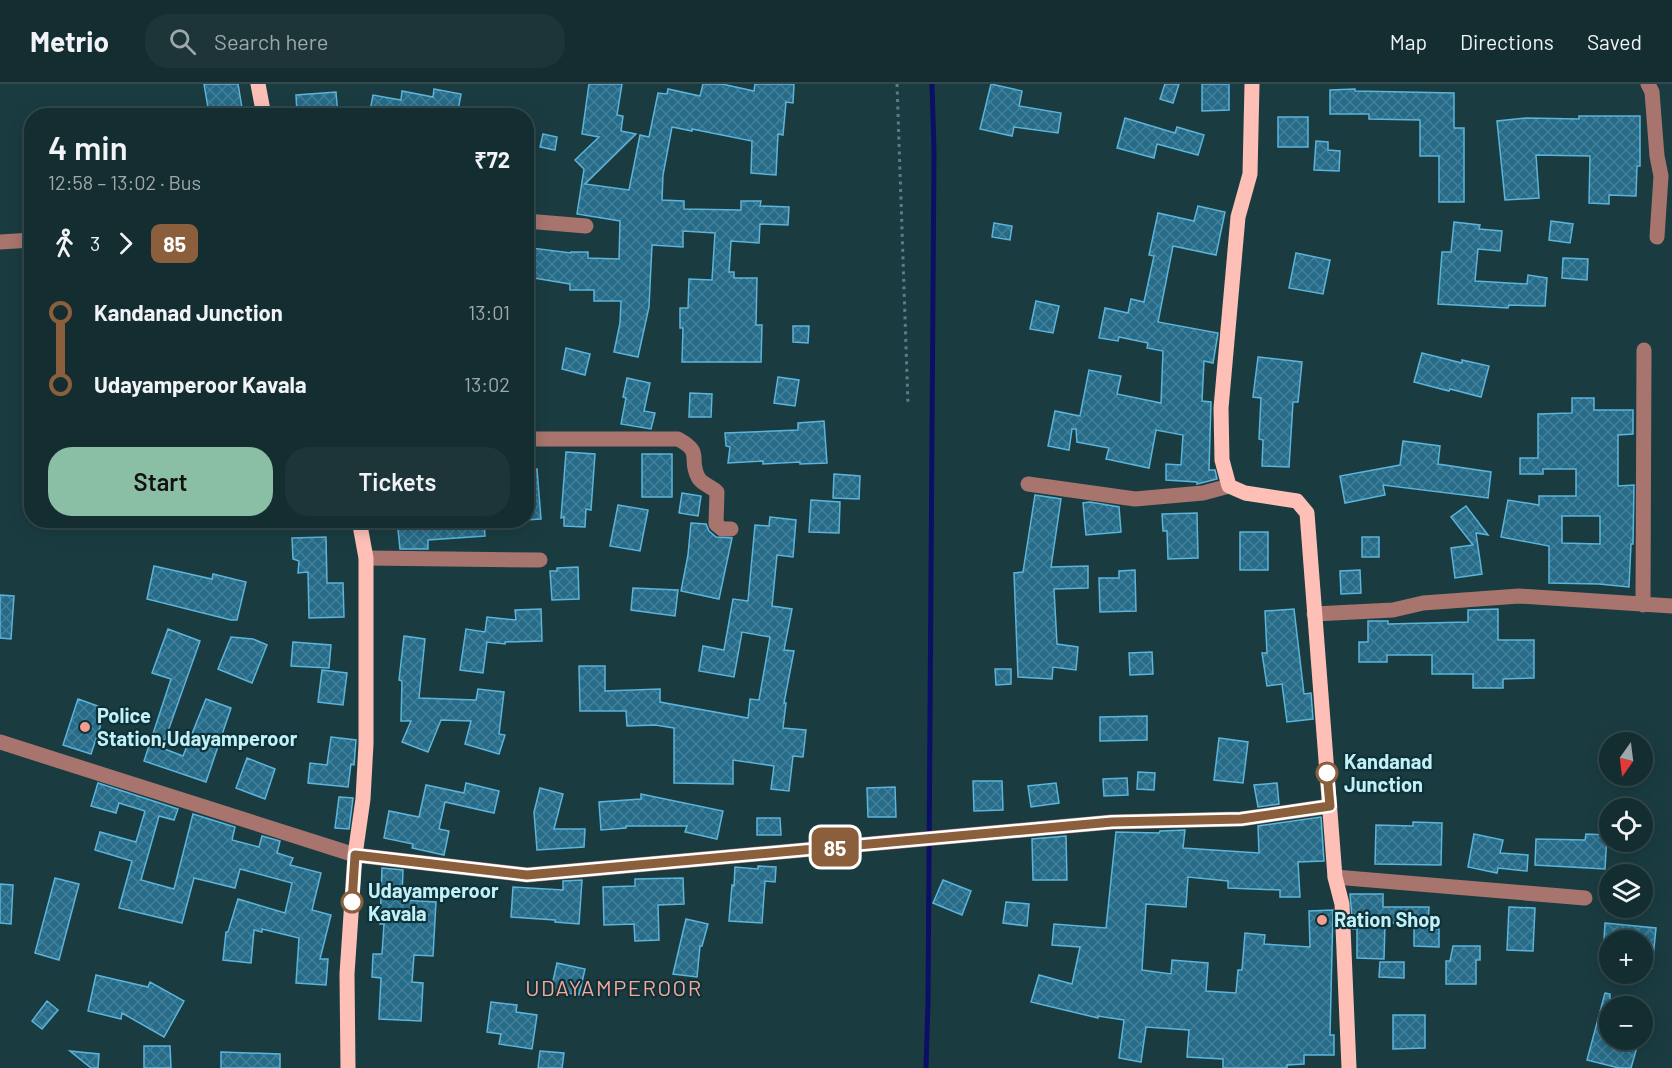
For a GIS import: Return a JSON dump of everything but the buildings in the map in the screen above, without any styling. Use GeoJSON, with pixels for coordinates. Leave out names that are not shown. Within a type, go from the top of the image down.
{"type":"FeatureCollection","features":[{"type":"Feature","properties":{"kind":"main road"},"geometry":{"type":"LineString","coordinates":[[258,84],[262,108]]}},
{"type":"Feature","properties":{"kind":"main road"},"geometry":{"type":"LineString","coordinates":[[1252,84],[1251,174],[1238,217],[1221,408],[1222,460],[1229,486],[1245,493],[1297,501],[1307,513],[1335,877],[1342,904],[1349,1068]]}},
{"type":"Feature","properties":{"kind":"main road"},"geometry":{"type":"LineString","coordinates":[[348,1068],[347,974],[355,855],[363,799],[366,744],[366,558],[360,528]]}},
{"type":"Feature","properties":{"kind":"street"},"geometry":{"type":"LineString","coordinates":[[1648,84],[1652,92],[1657,156],[1661,176],[1657,237]]}},
{"type":"Feature","properties":{"kind":"street"},"geometry":{"type":"LineString","coordinates":[[534,222],[586,225]]}},
{"type":"Feature","properties":{"kind":"street"},"geometry":{"type":"LineString","coordinates":[[0,242],[24,240]]}},
{"type":"Feature","properties":{"kind":"street"},"geometry":{"type":"LineString","coordinates":[[1643,605],[1644,350]]}},
{"type":"Feature","properties":{"kind":"street"},"geometry":{"type":"LineString","coordinates":[[534,439],[678,439],[694,452],[696,475],[701,482],[717,492],[716,524],[722,529],[731,529]]}},
{"type":"Feature","properties":{"kind":"street"},"geometry":{"type":"LineString","coordinates":[[1028,484],[1135,499],[1203,493],[1229,486]]}},
{"type":"Feature","properties":{"kind":"street"},"geometry":{"type":"LineString","coordinates":[[366,558],[540,560]]}},
{"type":"Feature","properties":{"kind":"street"},"geometry":{"type":"LineString","coordinates":[[1314,614],[1393,610],[1423,603],[1519,596],[1672,606]]}},
{"type":"Feature","properties":{"kind":"street"},"geometry":{"type":"LineString","coordinates":[[0,742],[355,855],[527,875],[1112,822],[1241,819],[1330,806]]}},
{"type":"Feature","properties":{"kind":"street"},"geometry":{"type":"LineString","coordinates":[[1335,877],[1585,898]]}},
{"type":"Feature","properties":{"kind":"path"},"geometry":{"type":"LineString","coordinates":[[897,84],[908,404]]}},
{"type":"Feature","properties":{"kind":"waterway"},"geometry":{"type":"LineString","coordinates":[[926,1068],[934,151],[932,84]]}},
{"type":"Feature","properties":{"kind":"bus line","name":"85"},"geometry":{"type":"LineString","coordinates":[[352,902],[355,855],[527,875],[1112,822],[1241,819],[1330,806],[1327,773]]}},
{"type":"Feature","properties":{"kind":"place","name":"Police Station,Udayamperoor"},"geometry":{"type":"Point","coordinates":[85,727]}},
{"type":"Feature","properties":{"kind":"place","name":"Kandanad Junction"},"geometry":{"type":"Point","coordinates":[1327,773]}},
{"type":"Feature","properties":{"kind":"place","name":"Udayamperoor Kavala"},"geometry":{"type":"Point","coordinates":[352,902]}},
{"type":"Feature","properties":{"kind":"place","name":"Ration Shop"},"geometry":{"type":"Point","coordinates":[1322,920]}},
{"type":"Feature","properties":{"kind":"district","name":"UDAYAMPEROOR"},"geometry":{"type":"Point","coordinates":[614,988]}}]}
